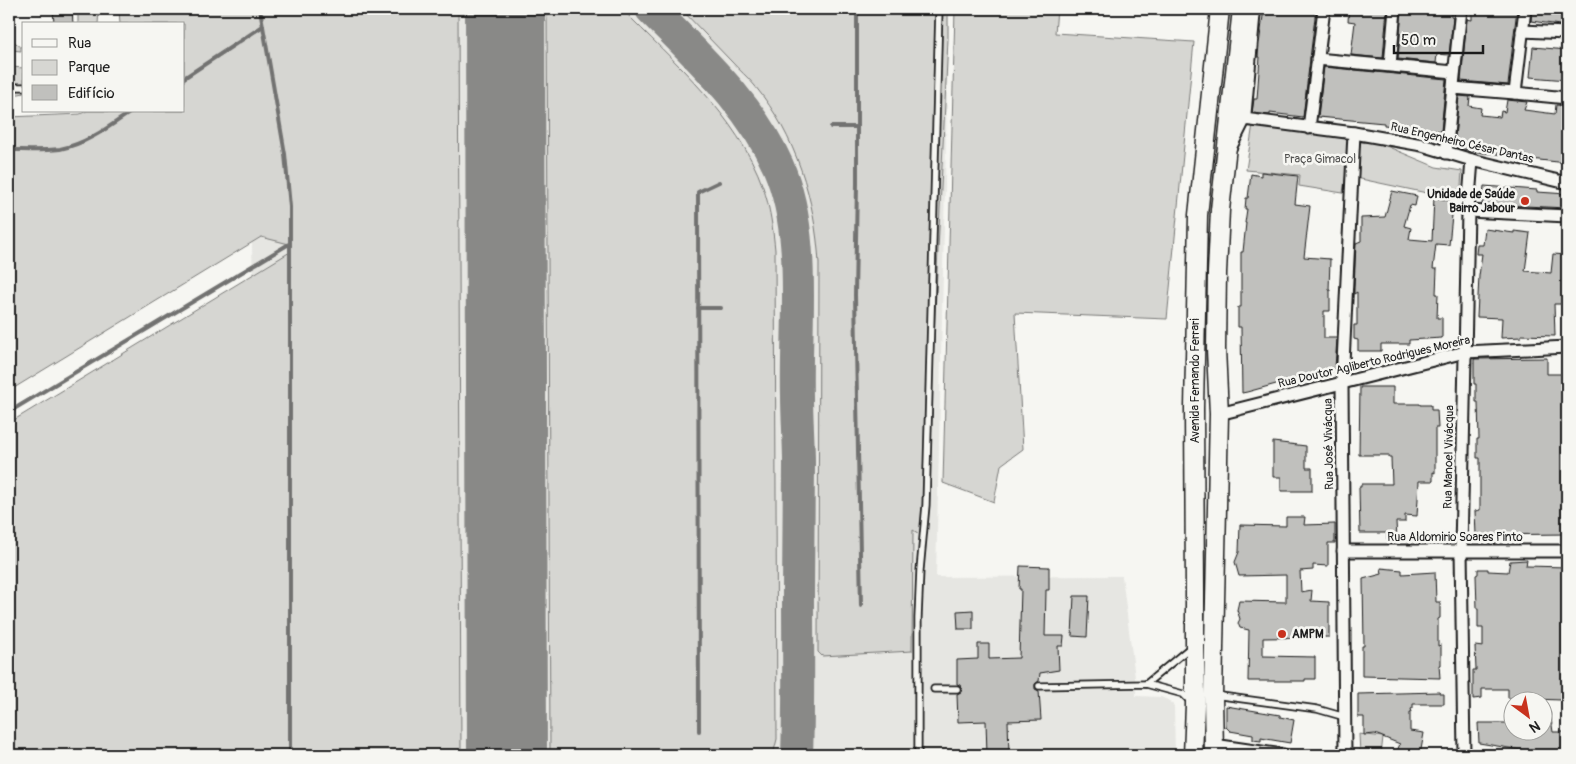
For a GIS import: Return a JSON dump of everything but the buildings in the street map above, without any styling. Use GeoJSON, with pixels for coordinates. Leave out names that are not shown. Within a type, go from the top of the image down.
{"type":"FeatureCollection","features":[{"type":"Feature","properties":{"kind":"main road","name":"Avenida Fernando Ferrari"},"geometry":{"type":"LineString","coordinates":[[1193,755],[1195,705],[1195,348],[1198,214],[1220,9]]}},
{"type":"Feature","properties":{"kind":"main road","name":"Avenida Fernando Ferrari"},"geometry":{"type":"LineString","coordinates":[[1214,750],[1213,695],[1219,414],[1216,350],[1216,273],[1226,152],[1237,118],[1242,9]]}},
{"type":"Feature","properties":{"kind":"main road"},"geometry":{"type":"LineString","coordinates":[[1195,442],[1219,414]]}},
{"type":"Feature","properties":{"kind":"main road"},"geometry":{"type":"LineString","coordinates":[[1195,705],[1214,750]]}},
{"type":"Feature","properties":{"kind":"street","name":"Avenida Fernando Ferrari"},"geometry":{"type":"LineString","coordinates":[[1237,118],[1253,9]]}},
{"type":"Feature","properties":{"kind":"street"},"geometry":{"type":"LineString","coordinates":[[1309,128],[1324,9]]}},
{"type":"Feature","properties":{"kind":"street"},"geometry":{"type":"LineString","coordinates":[[1390,65],[1395,9]]}},
{"type":"Feature","properties":{"kind":"street"},"geometry":{"type":"LineString","coordinates":[[1446,153],[1461,9]]}},
{"type":"Feature","properties":{"kind":"street"},"geometry":{"type":"LineString","coordinates":[[1515,92],[1525,9]]}},
{"type":"Feature","properties":{"kind":"street"},"geometry":{"type":"LineString","coordinates":[[1522,31],[1567,33]]}},
{"type":"Feature","properties":{"kind":"street"},"geometry":{"type":"LineString","coordinates":[[1317,59],[1454,72]]}},
{"type":"Feature","properties":{"kind":"street"},"geometry":{"type":"LineString","coordinates":[[1453,88],[1567,98]]}},
{"type":"Feature","properties":{"kind":"street","name":"Rua Engenheiro César Dantas"},"geometry":{"type":"LineString","coordinates":[[1237,118],[1422,145],[1472,160],[1567,183]]}},
{"type":"Feature","properties":{"kind":"street","name":"Rua José Vivácqua"},"geometry":{"type":"LineString","coordinates":[[1345,755],[1342,384],[1354,134]]}},
{"type":"Feature","properties":{"kind":"street","name":"Rua Manoel Vivácqua"},"geometry":{"type":"LineString","coordinates":[[1464,755],[1461,550],[1468,211],[1472,160]]}},
{"type":"Feature","properties":{"kind":"street"},"geometry":{"type":"LineString","coordinates":[[1468,211],[1567,216]]}},
{"type":"Feature","properties":{"kind":"street","name":"Rua Doutor Agliberto Rodrigues Moreira"},"geometry":{"type":"LineString","coordinates":[[1219,414],[1465,352],[1567,347]]}},
{"type":"Feature","properties":{"kind":"street","name":"Rua Aldomirio Soares Pinto"},"geometry":{"type":"LineString","coordinates":[[1343,551],[1567,551]]}},
{"type":"Feature","properties":{"kind":"street"},"geometry":{"type":"LineString","coordinates":[[1214,750],[1283,755]]}},
{"type":"Feature","properties":{"kind":"lane"},"geometry":{"type":"LineString","coordinates":[[918,755],[918,618],[926,505],[939,9]]}},
{"type":"Feature","properties":{"kind":"lane"},"geometry":{"type":"LineString","coordinates":[[9,87],[22,87]]}},
{"type":"Feature","properties":{"kind":"lane"},"geometry":{"type":"LineString","coordinates":[[1146,684],[1195,643]]}},
{"type":"Feature","properties":{"kind":"lane"},"geometry":{"type":"LineString","coordinates":[[1039,686],[1146,684],[1183,694],[1195,705]]}},
{"type":"Feature","properties":{"kind":"lane"},"geometry":{"type":"LineString","coordinates":[[934,689],[957,690]]}},
{"type":"Feature","properties":{"kind":"lane"},"geometry":{"type":"LineString","coordinates":[[1213,695],[1317,709],[1345,717]]}},
{"type":"Feature","properties":{"kind":"shaded area"},"geometry":{"type":"Polygon","coordinates":[[[245,9],[949,9],[936,577],[1122,576],[1136,696],[1161,697],[1170,701],[1174,706],[1175,755],[267,755],[245,9]]]}},
{"type":"Feature","properties":{"kind":"green space"},"geometry":{"type":"Polygon","coordinates":[[[9,9],[12,9],[12,40],[21,47],[21,51],[11,50],[11,67],[22,68],[22,93],[14,95],[14,100],[9,100],[9,9]]]}},
{"type":"Feature","properties":{"kind":"green space"},"geometry":{"type":"Polygon","coordinates":[[[78,9],[99,9],[98,22],[78,22],[78,9]]]}},
{"type":"Feature","properties":{"kind":"green space"},"geometry":{"type":"Polygon","coordinates":[[[119,9],[458,9],[461,755],[9,755],[9,423],[290,252],[289,244],[261,237],[9,391],[9,117],[80,114],[85,112],[185,112],[185,22],[120,22],[119,9]]]}},
{"type":"Feature","properties":{"kind":"green space"},"geometry":{"type":"Polygon","coordinates":[[[547,9],[622,9],[682,69],[721,113],[752,161],[763,187],[771,218],[775,250],[777,739],[773,755],[550,755],[547,9]]]}},
{"type":"Feature","properties":{"kind":"green space"},"geometry":{"type":"Polygon","coordinates":[[[681,9],[948,9],[926,505],[924,537],[913,530],[912,651],[822,656],[818,652],[819,263],[813,215],[801,169],[782,126],[769,105],[755,86],[681,9]]]}},
{"type":"Feature","properties":{"kind":"green space"},"geometry":{"type":"Polygon","coordinates":[[[955,9],[1057,9],[1055,33],[1194,42],[1167,319],[1015,313],[1023,449],[1001,465],[994,502],[943,483],[955,9]]]}},
{"type":"Feature","properties":{"kind":"green space","name":"Praça Gimacol"},"geometry":{"type":"Polygon","coordinates":[[[1253,124],[1351,137],[1343,193],[1299,186],[1300,175],[1246,170],[1253,124]]]}},
{"type":"Feature","properties":{"kind":"green space"},"geometry":{"type":"Polygon","coordinates":[[[1360,142],[1379,143],[1436,167],[1462,171],[1460,200],[1356,178],[1360,142]]]}},
{"type":"Feature","properties":{"kind":"green space"},"geometry":{"type":"Polygon","coordinates":[[[1359,734],[1383,737],[1381,755],[1360,754],[1359,734]]]}},
{"type":"Feature","properties":{"kind":"waterway"},"geometry":{"type":"LineString","coordinates":[[260,9],[285,154],[290,207],[290,755]]}},
{"type":"Feature","properties":{"kind":"waterway"},"geometry":{"type":"LineString","coordinates":[[857,9],[855,295],[861,606]]}},
{"type":"Feature","properties":{"kind":"waterway"},"geometry":{"type":"LineString","coordinates":[[185,77],[263,26]]}},
{"type":"Feature","properties":{"kind":"waterway"},"geometry":{"type":"LineString","coordinates":[[9,150],[47,150],[70,147],[98,134],[131,112]]}},
{"type":"Feature","properties":{"kind":"waterway"},"geometry":{"type":"LineString","coordinates":[[831,127],[857,127]]}},
{"type":"Feature","properties":{"kind":"waterway"},"geometry":{"type":"LineString","coordinates":[[699,731],[698,192],[719,182]]}},
{"type":"Feature","properties":{"kind":"waterway"},"geometry":{"type":"LineString","coordinates":[[9,412],[289,244]]}},
{"type":"Feature","properties":{"kind":"waterway"},"geometry":{"type":"LineString","coordinates":[[698,308],[721,308]]}},
{"type":"Feature","properties":{"kind":"taxiway"},"geometry":{"type":"LineString","coordinates":[[651,9],[722,82],[753,122],[778,166],[787,193],[793,221],[798,279],[797,755]]}},
{"type":"Feature","properties":{"kind":"runway"},"geometry":{"type":"LineString","coordinates":[[505,9],[507,755]]}},
{"type":"Feature","properties":{"kind":"place","name":"Unidade de Saúde Bairro Jabour"},"geometry":{"type":"Point","coordinates":[1525,201]}},
{"type":"Feature","properties":{"kind":"place","name":"AMPM"},"geometry":{"type":"Point","coordinates":[1282,634]}}]}
